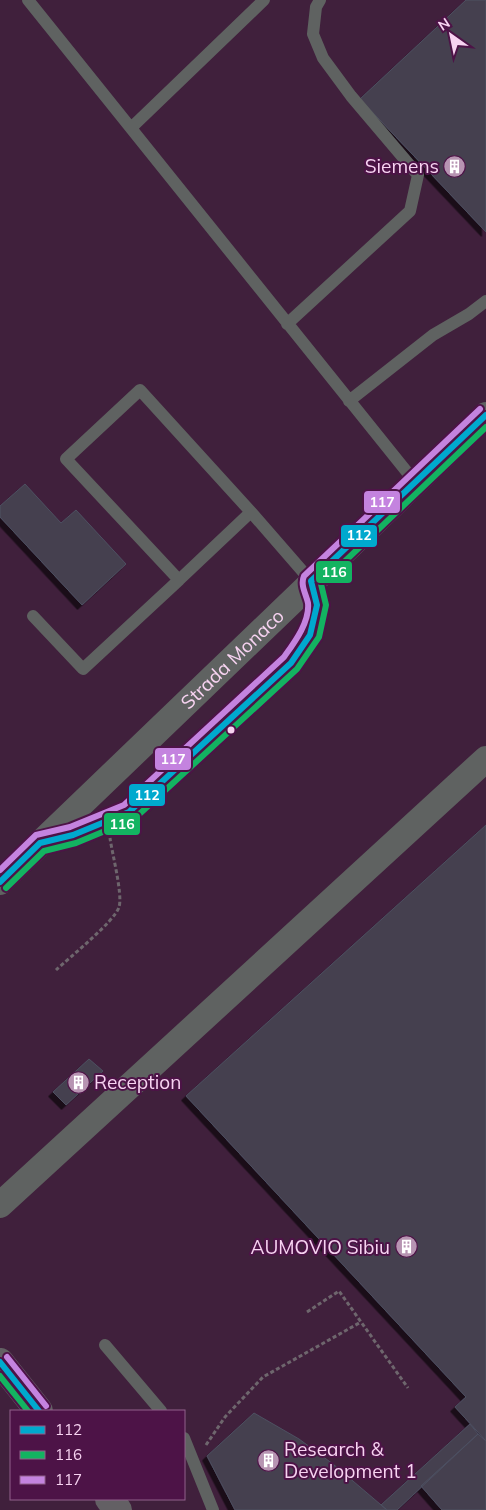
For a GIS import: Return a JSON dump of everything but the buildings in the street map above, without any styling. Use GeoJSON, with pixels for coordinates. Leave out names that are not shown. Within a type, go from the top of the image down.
{"type":"FeatureCollection","features":[{"type":"Feature","properties":{"kind":"main road"},"geometry":{"type":"LineString","coordinates":[[0,1362],[38,1410]]}},
{"type":"Feature","properties":{"kind":"main road"},"geometry":{"type":"LineString","coordinates":[[110,1500],[118,1510]]}},
{"type":"Feature","properties":{"kind":"street","name":"Strada Monaco"},"geometry":{"type":"LineString","coordinates":[[0,882],[311,581],[486,415]]}},
{"type":"Feature","properties":{"kind":"street"},"geometry":{"type":"LineString","coordinates":[[0,1205],[486,759]]}},
{"type":"Feature","properties":{"kind":"lane"},"geometry":{"type":"LineString","coordinates":[[28,0],[416,482]]}},
{"type":"Feature","properties":{"kind":"lane"},"geometry":{"type":"LineString","coordinates":[[131,128],[264,0]]}},
{"type":"Feature","properties":{"kind":"lane"},"geometry":{"type":"LineString","coordinates":[[287,324],[410,211],[418,175],[351,96],[323,58],[313,34],[316,7],[320,0]]}},
{"type":"Feature","properties":{"kind":"lane"},"geometry":{"type":"LineString","coordinates":[[349,401],[433,334],[486,302]]}},
{"type":"Feature","properties":{"kind":"lane"},"geometry":{"type":"LineString","coordinates":[[40,842],[73,834],[129,812],[291,662],[310,635],[317,605],[311,581],[140,390],[66,459],[179,580]]}},
{"type":"Feature","properties":{"kind":"lane"},"geometry":{"type":"LineString","coordinates":[[33,616],[83,670],[250,512]]}},
{"type":"Feature","properties":{"kind":"lane"},"geometry":{"type":"LineString","coordinates":[[105,1345],[160,1410]]}},
{"type":"Feature","properties":{"kind":"lane"},"geometry":{"type":"LineString","coordinates":[[185,1440],[213,1510]]}},
{"type":"Feature","properties":{"kind":"path"},"geometry":{"type":"LineString","coordinates":[[56,970],[112,919],[119,908],[120,898],[106,821]]}},
{"type":"Feature","properties":{"kind":"path"},"geometry":{"type":"LineString","coordinates":[[307,1312],[339,1290],[408,1388]]}},
{"type":"Feature","properties":{"kind":"path"},"geometry":{"type":"LineString","coordinates":[[194,1462],[225,1417],[263,1377],[361,1322]]}},
{"type":"Feature","properties":{"kind":"transit line","name":"117"},"geometry":{"type":"LineString","coordinates":[[0,870],[36,835],[70,827],[124,805],[284,657],[304,625],[308,610],[303,586],[304,576],[480,409]]}},
{"type":"Feature","properties":{"kind":"transit line","name":"112"},"geometry":{"type":"LineString","coordinates":[[0,882],[40,843],[73,835],[129,812],[291,663],[310,635],[317,605],[311,581],[486,415]]}},
{"type":"Feature","properties":{"kind":"transit line","name":"116"},"geometry":{"type":"LineString","coordinates":[[6,888],[44,851],[76,843],[134,819],[297,669],[319,637],[326,605],[321,584],[486,427]]}},
{"type":"Feature","properties":{"kind":"transit line","name":"117"},"geometry":{"type":"LineString","coordinates":[[7,1357],[46,1406]]}},
{"type":"Feature","properties":{"kind":"transit line","name":"112"},"geometry":{"type":"LineString","coordinates":[[0,1362],[38,1410]]}},
{"type":"Feature","properties":{"kind":"transit line","name":"116"},"geometry":{"type":"LineString","coordinates":[[0,1376],[27,1410]]}},
{"type":"Feature","properties":{"kind":"place","name":"Siemens"},"geometry":{"type":"Point","coordinates":[455,166]}},
{"type":"Feature","properties":{"kind":"place","name":"Reception"},"geometry":{"type":"Point","coordinates":[78,1082]}},
{"type":"Feature","properties":{"kind":"place","name":"AUMOVIO Sibiu"},"geometry":{"type":"Point","coordinates":[406,1247]}},
{"type":"Feature","properties":{"kind":"place","name":"Research & Development 1"},"geometry":{"type":"Point","coordinates":[268,1460]}}]}
